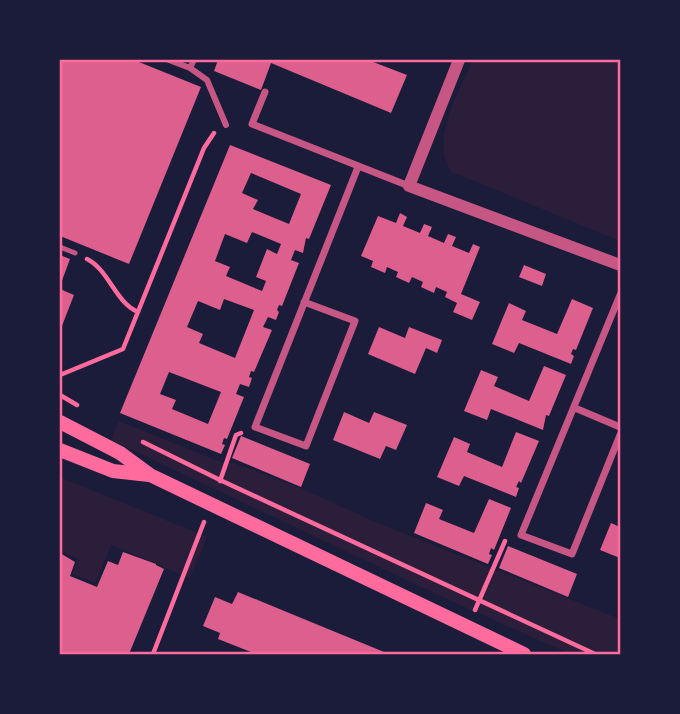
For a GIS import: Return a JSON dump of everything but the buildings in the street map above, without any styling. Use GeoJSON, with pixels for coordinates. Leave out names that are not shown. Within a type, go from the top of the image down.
{"type":"FeatureCollection","features":[{"type":"Feature","properties":{"kind":"main road"},"geometry":{"type":"LineString","coordinates":[[60,422],[120,453],[150,475],[524,654]]}},
{"type":"Feature","properties":{"kind":"main road"},"geometry":{"type":"LineString","coordinates":[[60,450],[113,471],[150,475]]}},
{"type":"Feature","properties":{"kind":"street"},"geometry":{"type":"LineString","coordinates":[[169,60],[190,68],[207,80],[226,125]]}},
{"type":"Feature","properties":{"kind":"street"},"geometry":{"type":"LineString","coordinates":[[190,68],[194,60]]}},
{"type":"Feature","properties":{"kind":"street"},"geometry":{"type":"LineString","coordinates":[[409,186],[459,60]]}},
{"type":"Feature","properties":{"kind":"street"},"geometry":{"type":"LineString","coordinates":[[265,92],[252,124],[358,167],[621,265]]}},
{"type":"Feature","properties":{"kind":"street"},"geometry":{"type":"LineString","coordinates":[[304,302],[355,321],[306,446],[255,427],[304,302],[358,167]]}},
{"type":"Feature","properties":{"kind":"street"},"geometry":{"type":"LineString","coordinates":[[621,295],[521,535],[572,554],[621,435]]}},
{"type":"Feature","properties":{"kind":"street"},"geometry":{"type":"LineString","coordinates":[[575,408],[621,427]]}},
{"type":"Feature","properties":{"kind":"lane"},"geometry":{"type":"LineString","coordinates":[[60,247],[75,253]]}},
{"type":"Feature","properties":{"kind":"path"},"geometry":{"type":"LineString","coordinates":[[60,376],[123,349],[209,137],[226,125]]}},
{"type":"Feature","properties":{"kind":"path"},"geometry":{"type":"LineString","coordinates":[[75,253],[96,263],[130,309],[138,312]]}},
{"type":"Feature","properties":{"kind":"path"},"geometry":{"type":"LineString","coordinates":[[60,395],[83,409]]}},
{"type":"Feature","properties":{"kind":"path"},"geometry":{"type":"LineString","coordinates":[[153,654],[236,435],[255,427]]}},
{"type":"Feature","properties":{"kind":"path"},"geometry":{"type":"LineString","coordinates":[[141,441],[595,654]]}},
{"type":"Feature","properties":{"kind":"path"},"geometry":{"type":"LineString","coordinates":[[468,627],[505,541],[521,535]]}},
{"type":"Feature","properties":{"kind":"shaded area"},"geometry":{"type":"Polygon","coordinates":[[[473,60],[620,60],[620,241],[452,172],[445,160],[445,131],[454,101],[473,60]]]}},
{"type":"Feature","properties":{"kind":"shaded area"},"geometry":{"type":"Polygon","coordinates":[[[119,421],[221,462],[234,463],[303,489],[378,523],[620,619],[620,654],[570,654],[451,601],[111,440],[119,421]]]}},
{"type":"Feature","properties":{"kind":"shaded area"},"geometry":{"type":"Polygon","coordinates":[[[60,477],[207,537],[190,578],[111,545],[95,583],[72,574],[78,559],[60,551],[60,477]]]}}]}
